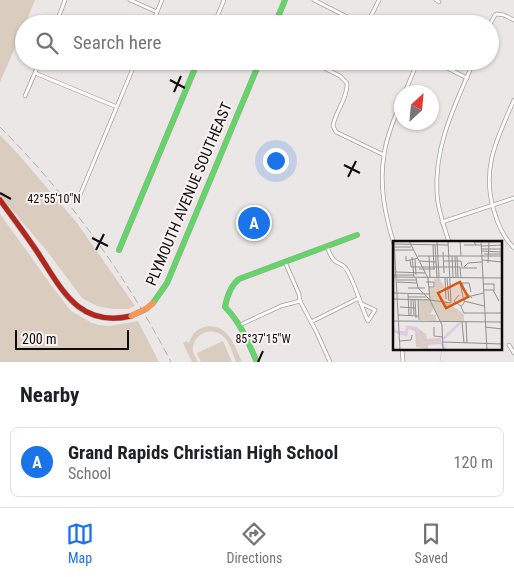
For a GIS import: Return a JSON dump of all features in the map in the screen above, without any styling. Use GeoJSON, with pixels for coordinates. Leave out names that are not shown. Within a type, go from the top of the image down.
{"type":"FeatureCollection","features":[{"type":"Feature","properties":{"kind":"main road"},"geometry":{"type":"LineString","coordinates":[[279,15],[285,0]]}},
{"type":"Feature","properties":{"kind":"main road"},"geometry":{"type":"LineString","coordinates":[[119,250],[194,70]]}},
{"type":"Feature","properties":{"kind":"main road","name":"PLYMOUTH AVENUE SOUTHEAST"},"geometry":{"type":"LineString","coordinates":[[0,200],[64,292],[76,306],[97,317],[108,318],[131,316],[146,309],[153,303],[167,283],[256,70]]}},
{"type":"Feature","properties":{"kind":"main road"},"geometry":{"type":"LineString","coordinates":[[257,362],[240,325],[225,307],[235,281],[357,235]]}},
{"type":"Feature","properties":{"kind":"street"},"geometry":{"type":"LineString","coordinates":[[59,15],[65,0]]}},
{"type":"Feature","properties":{"kind":"street"},"geometry":{"type":"LineString","coordinates":[[130,0],[157,12]]}},
{"type":"Feature","properties":{"kind":"street"},"geometry":{"type":"LineString","coordinates":[[156,15],[162,0]]}},
{"type":"Feature","properties":{"kind":"street"},"geometry":{"type":"LineString","coordinates":[[218,15],[224,0]]}},
{"type":"Feature","properties":{"kind":"street"},"geometry":{"type":"LineString","coordinates":[[314,0],[343,15]]}},
{"type":"Feature","properties":{"kind":"street"},"geometry":{"type":"LineString","coordinates":[[372,15],[379,0]]}},
{"type":"Feature","properties":{"kind":"street"},"geometry":{"type":"LineString","coordinates":[[495,15],[504,15],[514,20]]}},
{"type":"Feature","properties":{"kind":"street"},"geometry":{"type":"LineString","coordinates":[[25,96],[36,70]]}},
{"type":"Feature","properties":{"kind":"street"},"geometry":{"type":"LineString","coordinates":[[80,196],[132,70]]}},
{"type":"Feature","properties":{"kind":"street"},"geometry":{"type":"LineString","coordinates":[[328,70],[340,76],[347,83],[346,93],[334,117],[333,126],[336,132],[384,156]]}},
{"type":"Feature","properties":{"kind":"street"},"geometry":{"type":"LineString","coordinates":[[408,85],[414,70]]}},
{"type":"Feature","properties":{"kind":"street"},"geometry":{"type":"LineString","coordinates":[[451,70],[467,78]]}},
{"type":"Feature","properties":{"kind":"street"},"geometry":{"type":"LineString","coordinates":[[449,241],[442,222],[437,195],[438,162],[442,141],[470,70]]}},
{"type":"Feature","properties":{"kind":"street"},"geometry":{"type":"LineString","coordinates":[[35,73],[117,107]]}},
{"type":"Feature","properties":{"kind":"street"},"geometry":{"type":"LineString","coordinates":[[514,100],[494,148],[490,164],[489,186],[492,205],[499,227],[506,240],[514,248]]}},
{"type":"Feature","properties":{"kind":"street"},"geometry":{"type":"LineString","coordinates":[[393,241],[386,214],[382,176],[386,143],[394,122]]}},
{"type":"Feature","properties":{"kind":"street"},"geometry":{"type":"LineString","coordinates":[[442,222],[514,198]]}},
{"type":"Feature","properties":{"kind":"street"},"geometry":{"type":"LineString","coordinates":[[327,247],[334,260],[343,264],[347,271],[361,306],[368,321],[375,310],[360,303]]}},
{"type":"Feature","properties":{"kind":"street"},"geometry":{"type":"LineString","coordinates":[[285,262],[299,294],[300,301],[330,362]]}},
{"type":"Feature","properties":{"kind":"street"},"geometry":{"type":"LineString","coordinates":[[311,322],[359,298]]}},
{"type":"Feature","properties":{"kind":"street"},"geometry":{"type":"LineString","coordinates":[[240,325],[281,306],[300,301]]}},
{"type":"Feature","properties":{"kind":"street"},"geometry":{"type":"LineString","coordinates":[[509,345],[514,353]]}},
{"type":"Feature","properties":{"kind":"shaded area"},"geometry":{"type":"Polygon","coordinates":[[[0,0],[35,0],[29,15],[15,15],[15,48],[0,82],[0,0]]]}},
{"type":"Feature","properties":{"kind":"shaded area"},"geometry":{"type":"Polygon","coordinates":[[[0,135],[77,223],[135,306],[128,309],[113,309],[97,306],[82,298],[47,251],[0,196],[0,135]]]}},
{"type":"Feature","properties":{"kind":"shaded area"},"geometry":{"type":"Polygon","coordinates":[[[0,214],[71,311],[99,325],[110,326],[138,321],[159,362],[0,362],[0,214]]]}},
{"type":"Feature","properties":{"kind":"shaded area"},"geometry":{"type":"Polygon","coordinates":[[[208,326],[221,329],[226,333],[234,343],[242,362],[236,362],[230,345],[224,337],[219,333],[209,332],[199,336],[196,340],[193,351],[198,362],[192,362],[183,343],[187,341],[189,343],[196,332],[208,326]]]}},
{"type":"Feature","properties":{"kind":"shaded area"},"geometry":{"type":"Polygon","coordinates":[[[223,341],[232,362],[201,362],[197,353],[223,341]]]}},
{"type":"Feature","properties":{"kind":"waterway"},"geometry":{"type":"LineString","coordinates":[[440,362],[442,350]]}},
{"type":"Feature","properties":{"kind":"railway"},"geometry":{"type":"LineString","coordinates":[[0,127],[49,180],[94,238],[135,299],[171,362]]}},
{"type":"Feature","properties":{"kind":"traffic: fast"},"geometry":{"type":"LineString","coordinates":[[279,15],[285,0]]}},
{"type":"Feature","properties":{"kind":"traffic: fast"},"geometry":{"type":"LineString","coordinates":[[119,250],[194,70]]}},
{"type":"Feature","properties":{"kind":"traffic: fast"},"geometry":{"type":"LineString","coordinates":[[153,303],[167,283],[256,70]]}},
{"type":"Feature","properties":{"kind":"traffic: fast"},"geometry":{"type":"LineString","coordinates":[[257,362],[240,326],[225,307],[233,285],[239,279],[357,235]]}},
{"type":"Feature","properties":{"kind":"traffic: jam"},"geometry":{"type":"LineString","coordinates":[[0,200],[55,280],[74,303],[85,311],[98,316],[113,318],[131,316]]}},
{"type":"Feature","properties":{"kind":"traffic: slow"},"geometry":{"type":"LineString","coordinates":[[131,316],[146,309],[153,303]]}},
{"type":"Feature","properties":{"kind":"place","name":"Grand Rapids Christian High School"},"geometry":{"type":"Point","coordinates":[254,223]}}]}
